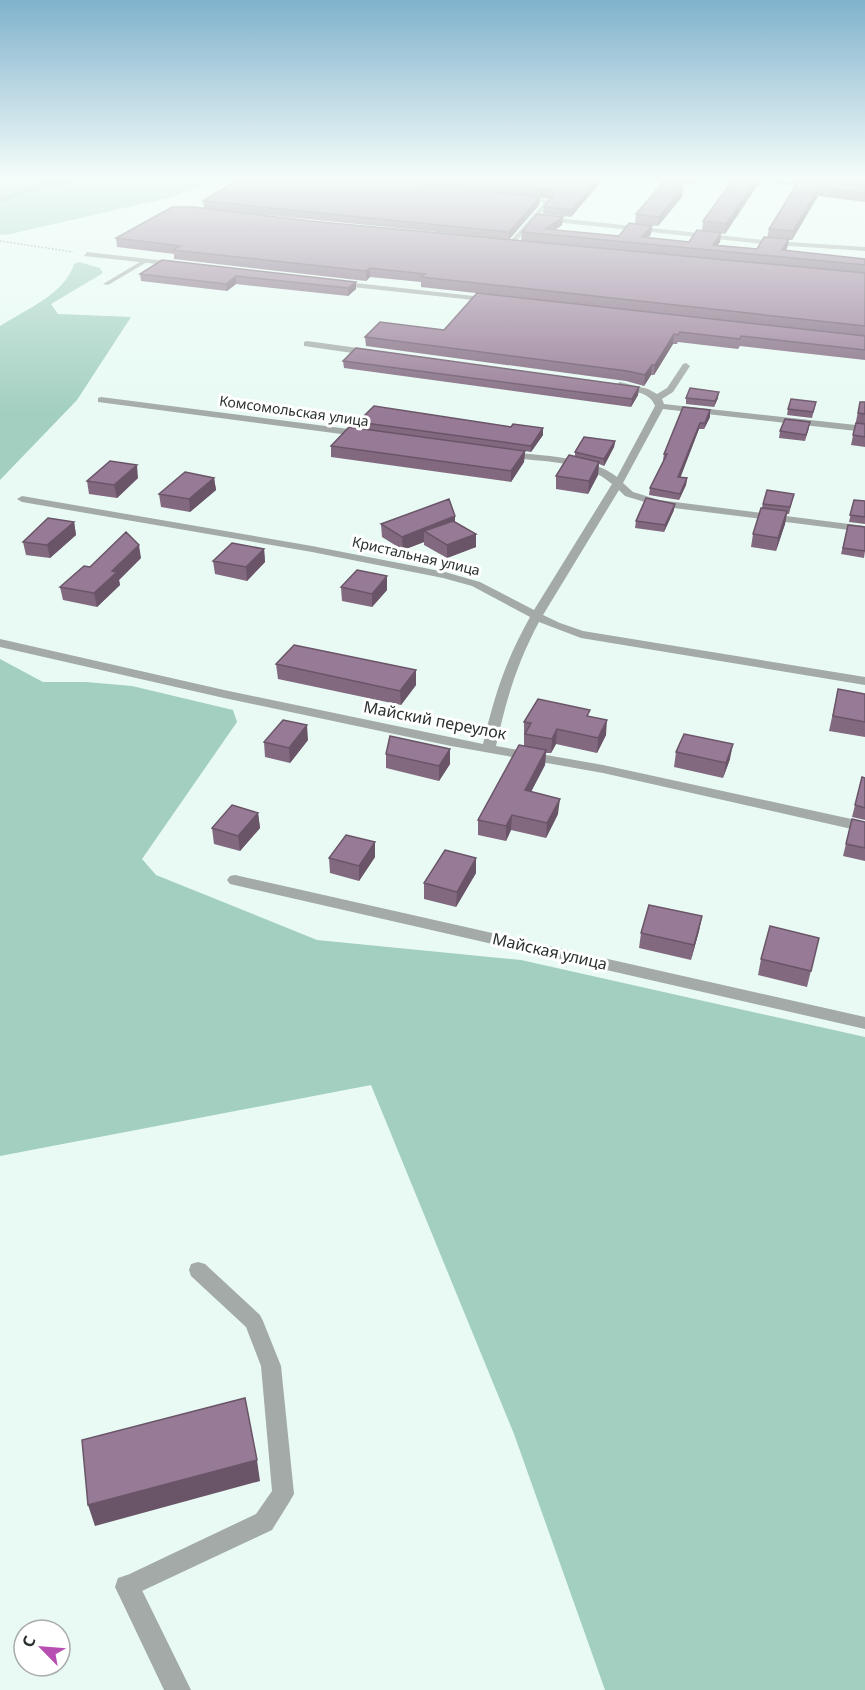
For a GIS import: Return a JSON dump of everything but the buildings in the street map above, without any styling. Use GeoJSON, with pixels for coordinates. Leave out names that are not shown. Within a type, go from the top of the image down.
{"type":"FeatureCollection","features":[{"type":"Feature","properties":{"kind":"street"},"geometry":{"type":"LineString","coordinates":[[102,256],[180,265]]}},
{"type":"Feature","properties":{"kind":"street"},"geometry":{"type":"LineString","coordinates":[[331,282],[505,302]]}},
{"type":"Feature","properties":{"kind":"street"},"geometry":{"type":"LineString","coordinates":[[307,344],[378,354]]}},
{"type":"Feature","properties":{"kind":"street"},"geometry":{"type":"LineString","coordinates":[[489,748],[501,691],[516,654],[537,615],[628,465],[659,402],[686,366]]}},
{"type":"Feature","properties":{"kind":"street"},"geometry":{"type":"LineString","coordinates":[[615,385],[645,391],[659,402],[865,429]]}},
{"type":"Feature","properties":{"kind":"street","name":"Комсомольская улица"},"geometry":{"type":"LineString","coordinates":[[101,400],[169,407],[373,436]]}},
{"type":"Feature","properties":{"kind":"street"},"geometry":{"type":"LineString","coordinates":[[490,452],[573,463],[604,471],[629,494],[658,503],[865,530]]}},
{"type":"Feature","properties":{"kind":"street"},"geometry":{"type":"LineString","coordinates":[[604,471],[628,465]]}},
{"type":"Feature","properties":{"kind":"street","name":"Кристальная улица"},"geometry":{"type":"LineString","coordinates":[[21,499],[312,549],[445,575],[476,584],[556,626],[580,634],[865,681]]}},
{"type":"Feature","properties":{"kind":"street","name":"Майский переулок"},"geometry":{"type":"LineString","coordinates":[[0,643],[224,694],[603,769],[865,826]]}},
{"type":"Feature","properties":{"kind":"street","name":"Майская улица"},"geometry":{"type":"LineString","coordinates":[[234,880],[865,1023]]}},
{"type":"Feature","properties":{"kind":"street"},"geometry":{"type":"LineString","coordinates":[[127,1587],[178,1690]]}},
{"type":"Feature","properties":{"kind":"lane"},"geometry":{"type":"LineString","coordinates":[[106,284],[145,261]]}},
{"type":"Feature","properties":{"kind":"lane"},"geometry":{"type":"LineString","coordinates":[[127,1587],[264,1522],[283,1494],[271,1366],[253,1321],[198,1269]]}},
{"type":"Feature","properties":{"kind":"green space"},"geometry":{"type":"Polygon","coordinates":[[[79,262],[100,268],[103,273],[51,304],[58,314],[131,317],[77,400],[0,480],[0,326],[53,293],[69,275],[74,264],[79,262]]]}},
{"type":"Feature","properties":{"kind":"green space"},"geometry":{"type":"Polygon","coordinates":[[[0,659],[43,682],[86,682],[132,686],[233,710],[237,722],[142,859],[156,875],[317,940],[521,960],[865,1037],[865,1690],[605,1690],[514,1434],[371,1085],[0,1156],[0,659]]]}}]}
